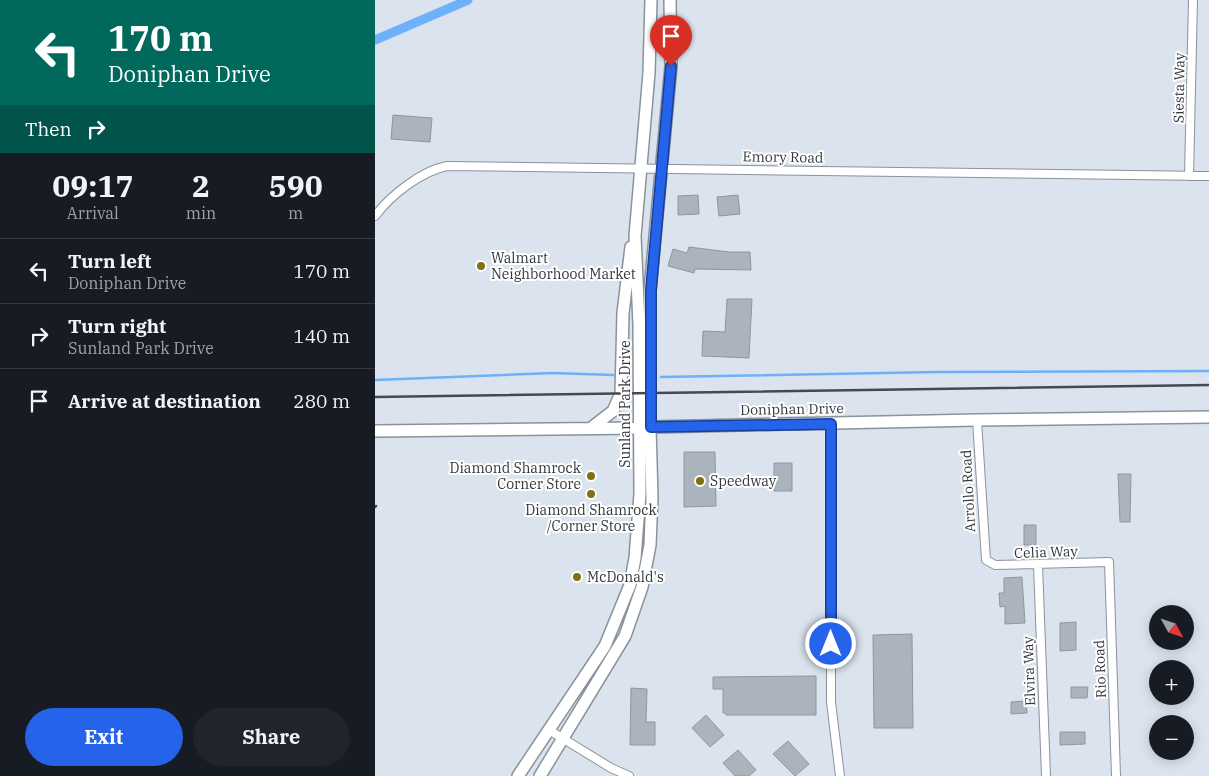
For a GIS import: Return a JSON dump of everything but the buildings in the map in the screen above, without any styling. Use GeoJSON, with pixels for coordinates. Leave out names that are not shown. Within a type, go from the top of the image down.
{"type":"FeatureCollection","features":[{"type":"Feature","properties":{"kind":"main road","name":"Sunland Park Drive"},"geometry":{"type":"LineString","coordinates":[[540,776],[617,652],[642,587],[650,545],[652,497],[645,428],[635,236],[649,73],[651,0]]}},
{"type":"Feature","properties":{"kind":"main road","name":"Sunland Park Drive"},"geometry":{"type":"LineString","coordinates":[[518,776],[605,646],[630,585],[635,558],[645,428],[651,290],[671,66],[670,0]]}},
{"type":"Feature","properties":{"kind":"main road"},"geometry":{"type":"LineString","coordinates":[[591,428],[613,411],[620,400],[623,313],[631,249],[635,236]]}},
{"type":"Feature","properties":{"kind":"main road","name":"Doniphan Drive"},"geometry":{"type":"LineString","coordinates":[[375,431],[645,428],[977,420],[1209,417]]}},
{"type":"Feature","properties":{"kind":"street","name":"Siesta Way"},"geometry":{"type":"LineString","coordinates":[[1189,176],[1193,0]]}},
{"type":"Feature","properties":{"kind":"street","name":"Emory Road"},"geometry":{"type":"LineString","coordinates":[[375,216],[390,197],[433,170],[447,166],[1209,176]]}},
{"type":"Feature","properties":{"kind":"street","name":"Arrollo Road"},"geometry":{"type":"LineString","coordinates":[[977,420],[985,560]]}},
{"type":"Feature","properties":{"kind":"street"},"geometry":{"type":"LineString","coordinates":[[831,424],[831,702],[840,776]]}},
{"type":"Feature","properties":{"kind":"street","name":"Celia Way"},"geometry":{"type":"LineString","coordinates":[[985,560],[995,565],[1109,562]]}},
{"type":"Feature","properties":{"kind":"street","name":"Rio Road"},"geometry":{"type":"LineString","coordinates":[[1109,562],[1116,776]]}},
{"type":"Feature","properties":{"kind":"street","name":"Elvira Way"},"geometry":{"type":"LineString","coordinates":[[1038,565],[1046,776]]}},
{"type":"Feature","properties":{"kind":"street"},"geometry":{"type":"LineString","coordinates":[[549,730],[611,768],[629,776]]}},
{"type":"Feature","properties":{"kind":"waterway"},"geometry":{"type":"LineString","coordinates":[[375,40],[468,0]]}},
{"type":"Feature","properties":{"kind":"waterway"},"geometry":{"type":"LineString","coordinates":[[661,377],[937,372],[1209,371]]}},
{"type":"Feature","properties":{"kind":"waterway"},"geometry":{"type":"LineString","coordinates":[[375,380],[552,373],[613,375]]}},
{"type":"Feature","properties":{"kind":"railway"},"geometry":{"type":"LineString","coordinates":[[375,397],[1209,385]]}},
{"type":"Feature","properties":{"kind":"place","name":"Walmart Neighborhood Market"},"geometry":{"type":"Point","coordinates":[481,266]}},
{"type":"Feature","properties":{"kind":"place","name":"Diamond Shamrock Corner Store"},"geometry":{"type":"Point","coordinates":[591,476]}},
{"type":"Feature","properties":{"kind":"place","name":"Speedway"},"geometry":{"type":"Point","coordinates":[700,481]}},
{"type":"Feature","properties":{"kind":"place","name":"Diamond Shamrock /Corner Store"},"geometry":{"type":"Point","coordinates":[591,494]}},
{"type":"Feature","properties":{"kind":"place","name":"McDonald's"},"geometry":{"type":"Point","coordinates":[577,577]}},
{"type":"Feature","properties":{"kind":"route"},"geometry":{"type":"LineString","coordinates":[[671,66],[651,290],[649,393],[651,427],[831,424],[831,644]]}}]}
